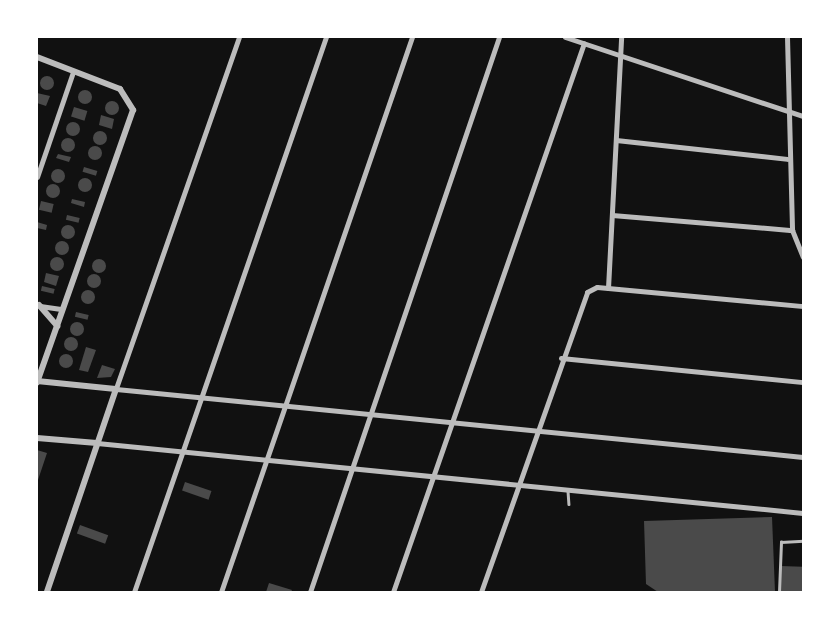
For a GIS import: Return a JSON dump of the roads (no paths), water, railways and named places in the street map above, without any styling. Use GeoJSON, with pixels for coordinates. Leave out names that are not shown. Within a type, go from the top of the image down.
{"type":"FeatureCollection","features":[{"type":"Feature","properties":{"kind":"street"},"geometry":{"type":"LineString","coordinates":[[47,592],[96,443],[239,37]]}},
{"type":"Feature","properties":{"kind":"street"},"geometry":{"type":"LineString","coordinates":[[134,592],[179,454],[326,37]]}},
{"type":"Feature","properties":{"kind":"street"},"geometry":{"type":"LineString","coordinates":[[221,592],[412,37]]}},
{"type":"Feature","properties":{"kind":"street"},"geometry":{"type":"LineString","coordinates":[[310,592],[347,470],[369,415],[499,37]]}},
{"type":"Feature","properties":{"kind":"street"},"geometry":{"type":"LineString","coordinates":[[565,37],[620,52],[803,116]]}},
{"type":"Feature","properties":{"kind":"street"},"geometry":{"type":"LineString","coordinates":[[608,288],[621,37]]}},
{"type":"Feature","properties":{"kind":"street"},"geometry":{"type":"LineString","coordinates":[[787,37],[787,159],[792,230],[803,257]]}},
{"type":"Feature","properties":{"kind":"street"},"geometry":{"type":"LineString","coordinates":[[393,592],[584,43]]}},
{"type":"Feature","properties":{"kind":"street"},"geometry":{"type":"LineString","coordinates":[[37,57],[120,89],[132,110],[37,382],[284,409],[803,457]]}},
{"type":"Feature","properties":{"kind":"street"},"geometry":{"type":"LineString","coordinates":[[37,177],[72,72]]}},
{"type":"Feature","properties":{"kind":"street"},"geometry":{"type":"LineString","coordinates":[[616,140],[787,159]]}},
{"type":"Feature","properties":{"kind":"street"},"geometry":{"type":"LineString","coordinates":[[612,215],[792,230]]}},
{"type":"Feature","properties":{"kind":"street"},"geometry":{"type":"LineString","coordinates":[[481,592],[581,300],[597,287],[803,306]]}},
{"type":"Feature","properties":{"kind":"street"},"geometry":{"type":"LineString","coordinates":[[38,305],[61,309]]}},
{"type":"Feature","properties":{"kind":"street"},"geometry":{"type":"LineString","coordinates":[[38,305],[57,326]]}},
{"type":"Feature","properties":{"kind":"street"},"geometry":{"type":"LineString","coordinates":[[561,358],[803,382]]}},
{"type":"Feature","properties":{"kind":"street"},"geometry":{"type":"LineString","coordinates":[[37,438],[265,464],[803,513]]}},
{"type":"Feature","properties":{"kind":"lane"},"geometry":{"type":"LineString","coordinates":[[568,491],[569,504]]}},
{"type":"Feature","properties":{"kind":"lane"},"geometry":{"type":"LineString","coordinates":[[779,592],[781,542],[803,541]]}}]}
